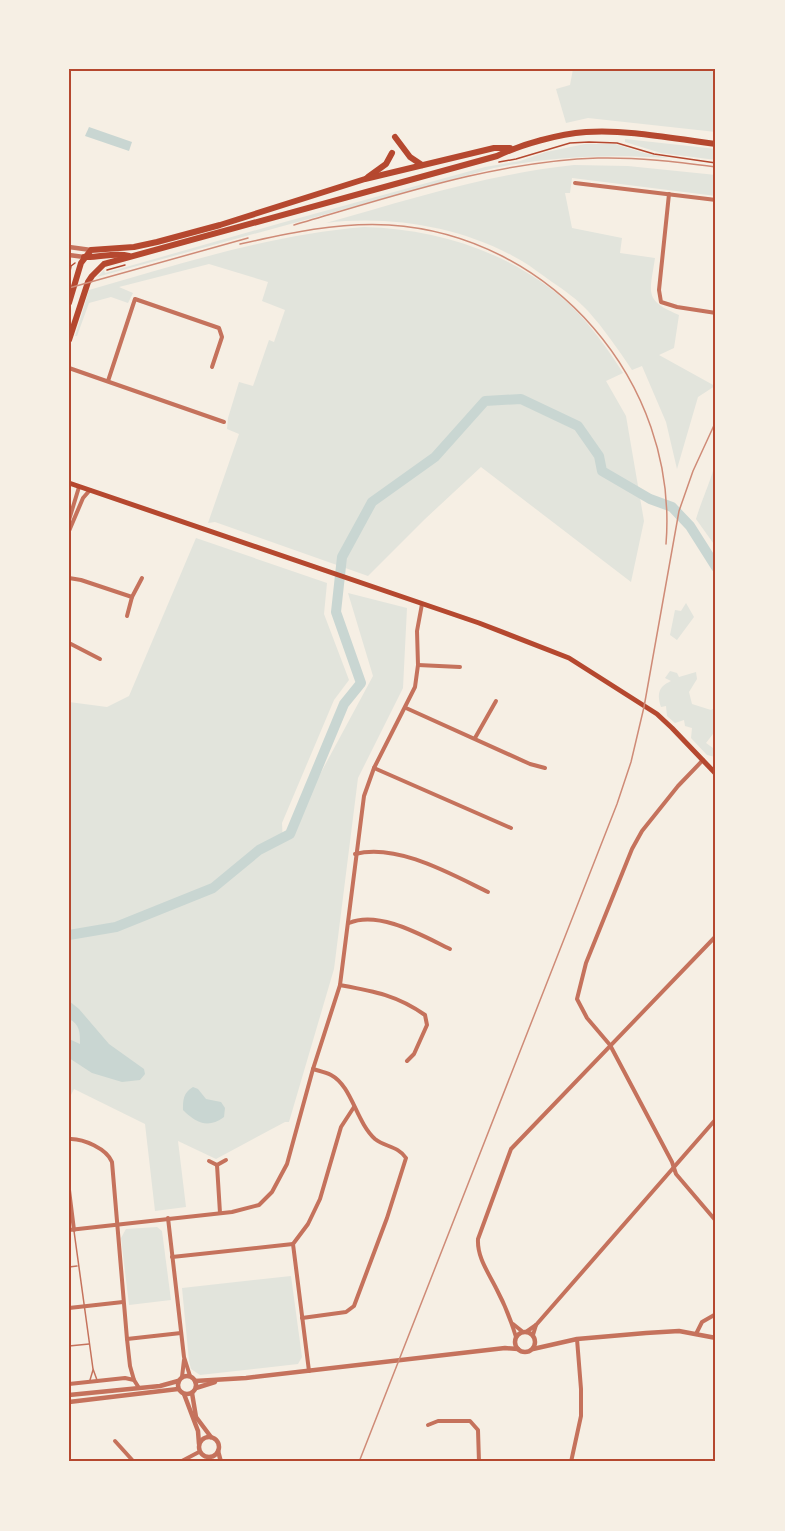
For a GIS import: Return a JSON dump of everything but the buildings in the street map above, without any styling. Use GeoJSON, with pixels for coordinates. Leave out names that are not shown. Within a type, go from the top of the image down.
{"type":"FeatureCollection","features":[{"type":"Feature","properties":{"kind":"highway"},"geometry":{"type":"LineString","coordinates":[[69,303],[82,260],[91,250],[134,247],[166,239],[220,225],[365,179],[494,148],[513,148],[586,132],[716,144]]}},
{"type":"Feature","properties":{"kind":"highway"},"geometry":{"type":"LineString","coordinates":[[395,137],[410,157],[422,165]]}},
{"type":"Feature","properties":{"kind":"highway"},"geometry":{"type":"LineString","coordinates":[[69,340],[88,282],[102,266],[497,156],[513,148]]}},
{"type":"Feature","properties":{"kind":"highway"},"geometry":{"type":"LineString","coordinates":[[365,179],[386,164],[392,153]]}},
{"type":"Feature","properties":{"kind":"highway"},"geometry":{"type":"LineString","coordinates":[[82,260],[120,254],[130,257]]}},
{"type":"Feature","properties":{"kind":"main road"},"geometry":{"type":"LineString","coordinates":[[69,483],[508,633],[569,658],[657,714],[704,759],[716,774]]}},
{"type":"Feature","properties":{"kind":"street"},"geometry":{"type":"LineString","coordinates":[[575,183],[716,200]]}},
{"type":"Feature","properties":{"kind":"street"},"geometry":{"type":"LineString","coordinates":[[669,194],[659,290],[661,302],[676,307],[716,313]]}},
{"type":"Feature","properties":{"kind":"street"},"geometry":{"type":"LineString","coordinates":[[69,247],[91,250]]}},
{"type":"Feature","properties":{"kind":"street"},"geometry":{"type":"LineString","coordinates":[[69,255],[82,260]]}},
{"type":"Feature","properties":{"kind":"street"},"geometry":{"type":"LineString","coordinates":[[108,381],[134,302],[139,299],[222,330],[222,337],[212,367]]}},
{"type":"Feature","properties":{"kind":"street"},"geometry":{"type":"LineString","coordinates":[[69,368],[224,422]]}},
{"type":"Feature","properties":{"kind":"street"},"geometry":{"type":"LineString","coordinates":[[69,520],[79,487]]}},
{"type":"Feature","properties":{"kind":"street"},"geometry":{"type":"LineString","coordinates":[[69,531],[83,498],[90,490]]}},
{"type":"Feature","properties":{"kind":"street"},"geometry":{"type":"LineString","coordinates":[[69,578],[132,597]]}},
{"type":"Feature","properties":{"kind":"street"},"geometry":{"type":"LineString","coordinates":[[127,616],[132,597],[142,578]]}},
{"type":"Feature","properties":{"kind":"street"},"geometry":{"type":"LineString","coordinates":[[69,1190],[71,1230],[232,1212],[259,1204],[272,1192],[287,1164],[313,1069],[340,985],[364,796],[374,768],[415,687],[418,665],[417,631],[422,604]]}},
{"type":"Feature","properties":{"kind":"street"},"geometry":{"type":"LineString","coordinates":[[69,643],[100,659]]}},
{"type":"Feature","properties":{"kind":"street"},"geometry":{"type":"LineString","coordinates":[[418,665],[460,666]]}},
{"type":"Feature","properties":{"kind":"street"},"geometry":{"type":"LineString","coordinates":[[475,738],[496,701]]}},
{"type":"Feature","properties":{"kind":"street"},"geometry":{"type":"LineString","coordinates":[[406,708],[530,764],[544,768]]}},
{"type":"Feature","properties":{"kind":"street"},"geometry":{"type":"LineString","coordinates":[[704,759],[678,786],[642,831],[632,849],[586,963],[577,999],[587,1018],[610,1045],[676,1173],[716,1221]]}},
{"type":"Feature","properties":{"kind":"street"},"geometry":{"type":"LineString","coordinates":[[374,768],[511,828]]}},
{"type":"Feature","properties":{"kind":"street"},"geometry":{"type":"LineString","coordinates":[[355,854],[367,851],[418,859],[488,892]]}},
{"type":"Feature","properties":{"kind":"street"},"geometry":{"type":"LineString","coordinates":[[348,923],[358,919],[400,924],[450,949]]}},
{"type":"Feature","properties":{"kind":"street"},"geometry":{"type":"LineString","coordinates":[[518,1349],[512,1323],[481,1260],[477,1247],[511,1149],[716,936]]}},
{"type":"Feature","properties":{"kind":"street"},"geometry":{"type":"LineString","coordinates":[[340,985],[382,993],[402,1000],[424,1015],[427,1025],[414,1054],[407,1061]]}},
{"type":"Feature","properties":{"kind":"street"},"geometry":{"type":"LineString","coordinates":[[302,1318],[346,1312],[354,1306],[387,1218],[406,1158],[398,1150],[376,1140],[361,1122],[347,1092],[332,1075],[313,1069]]}},
{"type":"Feature","properties":{"kind":"street"},"geometry":{"type":"LineString","coordinates":[[309,1371],[293,1244],[308,1224],[320,1199],[341,1127],[354,1107]]}},
{"type":"Feature","properties":{"kind":"street"},"geometry":{"type":"LineString","coordinates":[[505,1348],[536,1324],[716,1119]]}},
{"type":"Feature","properties":{"kind":"street"},"geometry":{"type":"LineString","coordinates":[[69,1139],[81,1140],[110,1157],[112,1162],[130,1366],[139,1388]]}},
{"type":"Feature","properties":{"kind":"street"},"geometry":{"type":"LineString","coordinates":[[217,1165],[226,1160]]}},
{"type":"Feature","properties":{"kind":"street"},"geometry":{"type":"LineString","coordinates":[[208,1161],[217,1165]]}},
{"type":"Feature","properties":{"kind":"street"},"geometry":{"type":"LineString","coordinates":[[217,1165],[220,1213]]}},
{"type":"Feature","properties":{"kind":"street"},"geometry":{"type":"LineString","coordinates":[[168,1218],[184,1357],[190,1376],[195,1381],[309,1371],[505,1348],[527,1352],[548,1344],[577,1339],[668,1332],[716,1338]]}},
{"type":"Feature","properties":{"kind":"street"},"geometry":{"type":"LineString","coordinates":[[172,1257],[293,1244]]}},
{"type":"Feature","properties":{"kind":"street"},"geometry":{"type":"LineString","coordinates":[[69,1308],[123,1302]]}},
{"type":"Feature","properties":{"kind":"street"},"geometry":{"type":"LineString","coordinates":[[696,1334],[702,1322],[716,1314]]}},
{"type":"Feature","properties":{"kind":"street"},"geometry":{"type":"LineString","coordinates":[[512,1323],[548,1344]]}},
{"type":"Feature","properties":{"kind":"street"},"geometry":{"type":"LineString","coordinates":[[533,1349],[536,1324]]}},
{"type":"Feature","properties":{"kind":"street"},"geometry":{"type":"LineString","coordinates":[[127,1339],[181,1333]]}},
{"type":"Feature","properties":{"kind":"street"},"geometry":{"type":"LineString","coordinates":[[571,1462],[581,1416],[577,1339]]}},
{"type":"Feature","properties":{"kind":"street"},"geometry":{"type":"LineString","coordinates":[[178,1389],[184,1357]]}},
{"type":"Feature","properties":{"kind":"street"},"geometry":{"type":"LineString","coordinates":[[125,1378],[130,1366]]}},
{"type":"Feature","properties":{"kind":"street"},"geometry":{"type":"LineString","coordinates":[[69,1395],[160,1386],[190,1376]]}},
{"type":"Feature","properties":{"kind":"street"},"geometry":{"type":"LineString","coordinates":[[69,1384],[125,1378],[134,1380]]}},
{"type":"Feature","properties":{"kind":"street"},"geometry":{"type":"LineString","coordinates":[[184,1394],[223,1380]]}},
{"type":"Feature","properties":{"kind":"street"},"geometry":{"type":"LineString","coordinates":[[195,1381],[196,1417],[218,1443],[221,1462]]}},
{"type":"Feature","properties":{"kind":"street"},"geometry":{"type":"LineString","coordinates":[[69,1402],[178,1389],[184,1394],[198,1431],[199,1452],[211,1460],[218,1451]]}},
{"type":"Feature","properties":{"kind":"street"},"geometry":{"type":"LineString","coordinates":[[428,1425],[438,1421],[470,1422],[478,1430],[479,1462]]}},
{"type":"Feature","properties":{"kind":"street"},"geometry":{"type":"LineString","coordinates":[[199,1444],[205,1438],[211,1437]]}},
{"type":"Feature","properties":{"kind":"street"},"geometry":{"type":"LineString","coordinates":[[115,1441],[134,1462]]}},
{"type":"Feature","properties":{"kind":"street"},"geometry":{"type":"LineString","coordinates":[[180,1462],[199,1452]]}},
{"type":"Feature","properties":{"kind":"lane"},"geometry":{"type":"LineString","coordinates":[[71,1230],[86,1306],[93,1369],[98,1381]]}},
{"type":"Feature","properties":{"kind":"lane"},"geometry":{"type":"LineString","coordinates":[[69,1267],[78,1266]]}},
{"type":"Feature","properties":{"kind":"lane"},"geometry":{"type":"LineString","coordinates":[[69,1346],[89,1344]]}},
{"type":"Feature","properties":{"kind":"lane"},"geometry":{"type":"LineString","coordinates":[[90,1382],[93,1369]]}},
{"type":"Feature","properties":{"kind":"path"},"geometry":{"type":"LineString","coordinates":[[496,162],[516,159],[570,143],[589,142],[617,143],[654,154],[716,163]]}},
{"type":"Feature","properties":{"kind":"path"},"geometry":{"type":"LineString","coordinates":[[69,277],[71,266],[82,260]]}},
{"type":"Feature","properties":{"kind":"path"},"geometry":{"type":"LineString","coordinates":[[102,266],[107,270],[128,264]]}},
{"type":"Feature","properties":{"kind":"shaded area"},"geometry":{"type":"Polygon","coordinates":[[[573,69],[716,69],[716,132],[588,118],[566,123],[556,89],[570,85],[573,69]]]}},
{"type":"Feature","properties":{"kind":"shaded area"},"geometry":{"type":"Polygon","coordinates":[[[89,127],[132,142],[129,151],[85,136],[89,127]]]}},
{"type":"Feature","properties":{"kind":"shaded area"},"geometry":{"type":"Polygon","coordinates":[[[625,139],[716,149],[716,160],[661,153],[625,142],[625,139]]]}},
{"type":"Feature","properties":{"kind":"shaded area"},"geometry":{"type":"Polygon","coordinates":[[[585,144],[615,144],[668,158],[581,157],[494,168],[97,277],[104,270],[105,273],[485,167],[520,161],[546,152],[585,144]]]}},
{"type":"Feature","properties":{"kind":"shaded area"},"geometry":{"type":"Polygon","coordinates":[[[574,165],[628,166],[716,175],[716,196],[572,178],[570,193],[565,193],[572,228],[622,238],[620,253],[655,258],[651,287],[654,300],[667,310],[679,315],[674,348],[659,355],[715,386],[698,397],[677,469],[666,422],[642,366],[632,370],[584,307],[533,268],[500,249],[427,226],[376,221],[326,223],[480,181],[574,165]]]}},
{"type":"Feature","properties":{"kind":"shaded area"},"geometry":{"type":"Polygon","coordinates":[[[364,227],[420,233],[447,239],[499,258],[547,286],[569,304],[598,337],[623,373],[606,381],[626,416],[644,521],[631,582],[481,467],[368,576],[215,522],[208,523],[239,434],[227,429],[239,382],[253,386],[269,340],[274,342],[285,310],[262,301],[268,282],[209,264],[119,287],[133,293],[128,303],[111,297],[89,303],[77,336],[75,336],[89,290],[259,244],[364,227]]]}},
{"type":"Feature","properties":{"kind":"shaded area"},"geometry":{"type":"Polygon","coordinates":[[[716,460],[716,547],[696,519],[716,460]]]}},
{"type":"Feature","properties":{"kind":"shaded area"},"geometry":{"type":"Polygon","coordinates":[[[196,538],[327,583],[324,614],[349,680],[334,700],[282,823],[283,843],[373,676],[348,593],[407,608],[403,688],[358,778],[334,969],[289,1122],[285,1122],[216,1159],[178,1141],[186,1207],[155,1211],[145,1124],[74,1089],[69,1099],[69,702],[107,707],[129,696],[196,538]]]}},
{"type":"Feature","properties":{"kind":"shaded area"},"geometry":{"type":"Polygon","coordinates":[[[686,603],[694,617],[677,640],[670,635],[675,610],[681,611],[686,603]]]}},
{"type":"Feature","properties":{"kind":"shaded area"},"geometry":{"type":"Polygon","coordinates":[[[670,671],[677,673],[679,677],[696,672],[697,679],[689,692],[692,704],[711,710],[716,707],[716,730],[706,743],[713,748],[715,757],[707,755],[691,738],[692,728],[685,726],[684,720],[675,723],[667,716],[666,706],[661,707],[660,691],[671,681],[665,678],[670,671]]]}},
{"type":"Feature","properties":{"kind":"shaded area"},"geometry":{"type":"Polygon","coordinates":[[[69,1001],[79,1009],[109,1044],[144,1069],[145,1074],[140,1080],[122,1082],[92,1073],[69,1058],[69,1039],[80,1044],[77,1026],[69,1019],[69,1001]]]}},
{"type":"Feature","properties":{"kind":"shaded area"},"geometry":{"type":"Polygon","coordinates":[[[193,1087],[198,1089],[206,1099],[221,1102],[225,1108],[224,1117],[213,1123],[202,1123],[183,1110],[184,1097],[193,1087]]]}},
{"type":"Feature","properties":{"kind":"shaded area"},"geometry":{"type":"Polygon","coordinates":[[[157,1227],[162,1231],[171,1300],[129,1305],[121,1238],[126,1229],[157,1227]]]}},
{"type":"Feature","properties":{"kind":"shaded area"},"geometry":{"type":"Polygon","coordinates":[[[291,1276],[302,1357],[298,1364],[200,1375],[191,1369],[182,1288],[291,1276]]]}},
{"type":"Feature","properties":{"kind":"waterway"},"geometry":{"type":"LineString","coordinates":[[69,935],[116,927],[213,888],[259,850],[290,834],[344,704],[361,683],[336,612],[342,557],[372,502],[435,457],[485,401],[521,399],[578,426],[599,456],[602,471],[650,499],[672,507],[690,526],[716,567]]}},
{"type":"Feature","properties":{"kind":"railway"},"geometry":{"type":"LineString","coordinates":[[294,225],[444,182],[521,166],[613,158],[657,160],[716,167]]}},
{"type":"Feature","properties":{"kind":"railway"},"geometry":{"type":"LineString","coordinates":[[240,244],[295,232],[332,227],[389,225],[448,235],[502,256],[551,288],[593,328],[627,375],[651,427],[664,484],[666,544]]}},
{"type":"Feature","properties":{"kind":"railway"},"geometry":{"type":"LineString","coordinates":[[69,288],[248,238]]}},
{"type":"Feature","properties":{"kind":"railway"},"geometry":{"type":"LineString","coordinates":[[359,1462],[617,804],[631,762],[644,707],[679,511],[693,471],[716,421]]}}]}
